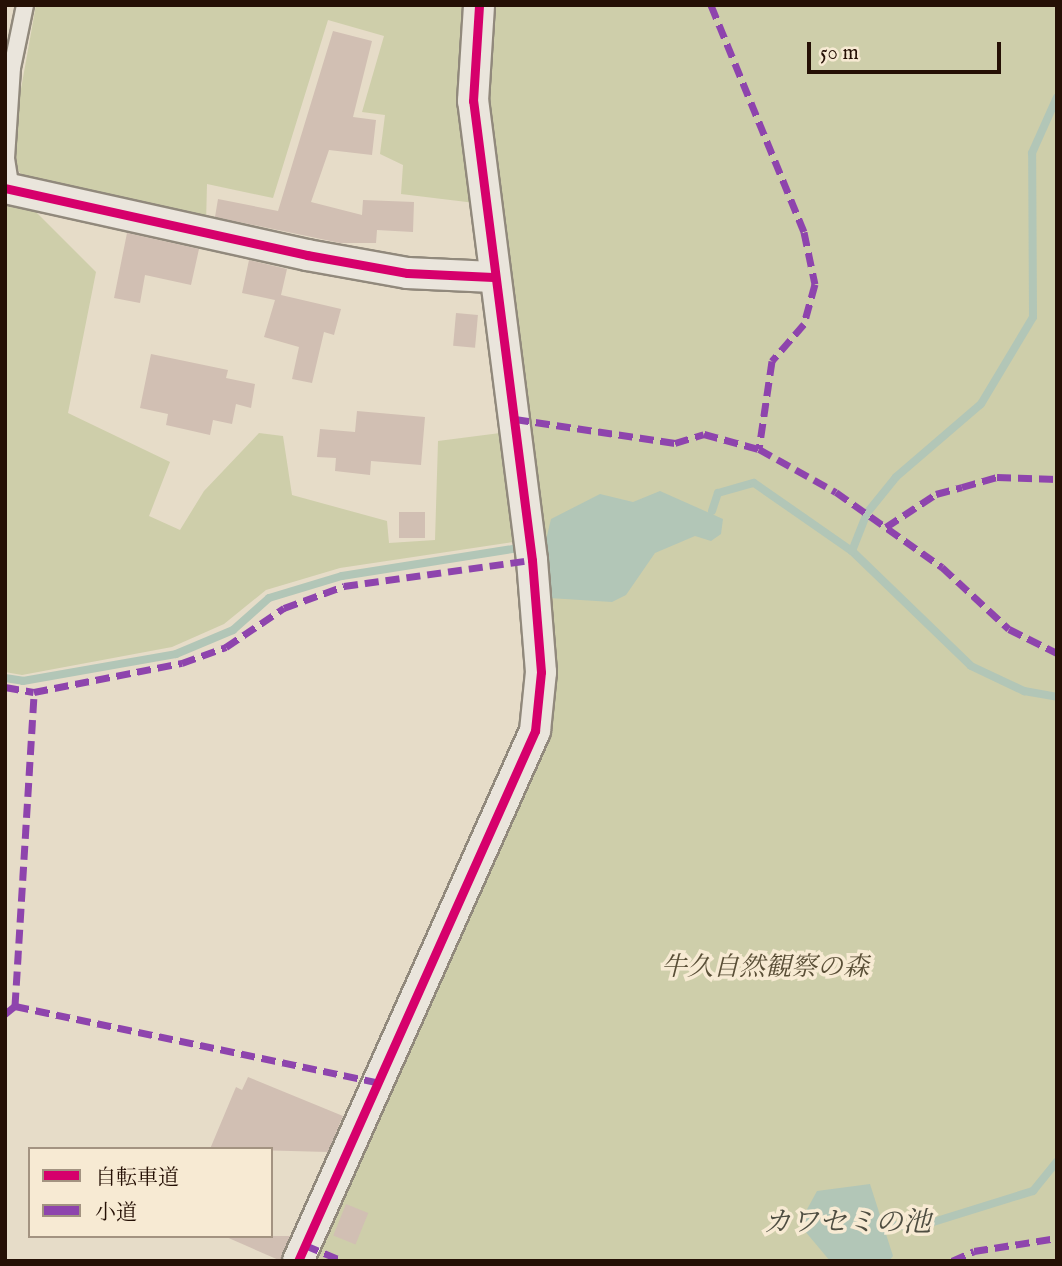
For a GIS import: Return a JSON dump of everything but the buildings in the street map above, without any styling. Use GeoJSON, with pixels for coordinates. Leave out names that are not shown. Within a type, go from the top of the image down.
{"type":"FeatureCollection","features":[{"type":"Feature","properties":{"kind":"street"},"geometry":{"type":"LineString","coordinates":[[298,1261],[535,732],[541,672],[532,560],[493,277],[473,101],[479,5]]}},
{"type":"Feature","properties":{"kind":"street"},"geometry":{"type":"LineString","coordinates":[[8,189],[320,257],[407,273],[493,277]]}},
{"type":"Feature","properties":{"kind":"lane"},"geometry":{"type":"LineString","coordinates":[[8,189],[6,158],[11,80],[25,5]]}},
{"type":"Feature","properties":{"kind":"green space"},"geometry":{"type":"Polygon","coordinates":[[[36,5],[473,5],[475,203],[401,194],[403,165],[380,154],[385,115],[362,112],[384,36],[328,20],[273,198],[207,184],[206,224],[29,187],[17,168],[14,128],[36,5]]]}},
{"type":"Feature","properties":{"kind":"green space","name":"牛久自然観察の森"},"geometry":{"type":"Polygon","coordinates":[[[490,5],[1057,5],[1057,1261],[308,1261],[545,740],[487,108],[490,5]]]}},
{"type":"Feature","properties":{"kind":"green space"},"geometry":{"type":"Polygon","coordinates":[[[5,196],[25,201],[96,272],[68,413],[170,462],[149,516],[180,530],[204,491],[259,433],[283,436],[292,495],[387,521],[389,543],[435,540],[438,441],[508,432],[520,541],[340,568],[266,590],[224,624],[172,647],[22,675],[5,672],[5,196]]]}},
{"type":"Feature","properties":{"kind":"water"},"geometry":{"type":"Polygon","coordinates":[[[660,491],[723,519],[721,534],[711,541],[695,536],[655,553],[626,595],[612,602],[549,598],[545,544],[551,519],[600,494],[633,502],[660,491]]]}},
{"type":"Feature","properties":{"kind":"water","name":"カワセミの池"},"geometry":{"type":"Polygon","coordinates":[[[870,1184],[893,1256],[889,1261],[830,1261],[799,1224],[817,1191],[870,1184]]]}},
{"type":"Feature","properties":{"kind":"waterway"},"geometry":{"type":"LineString","coordinates":[[852,551],[867,513],[896,477],[981,404],[1033,317],[1032,153],[1057,97]]}},
{"type":"Feature","properties":{"kind":"waterway"},"geometry":{"type":"LineString","coordinates":[[712,511],[718,493],[754,483],[852,551],[971,666],[1024,691],[1057,697]]}},
{"type":"Feature","properties":{"kind":"waterway"},"geometry":{"type":"LineString","coordinates":[[5,678],[23,681],[176,654],[233,630],[269,598],[342,576],[525,547]]}},
{"type":"Feature","properties":{"kind":"waterway"},"geometry":{"type":"LineString","coordinates":[[887,1224],[914,1228],[1033,1191],[1057,1161]]}},
{"type":"Feature","properties":{"kind":"marked path"},"geometry":{"type":"LineString","coordinates":[[711,5],[804,232],[815,284],[804,324],[772,361],[759,449]]}},
{"type":"Feature","properties":{"kind":"marked path"},"geometry":{"type":"LineString","coordinates":[[515,419],[675,443],[704,434],[759,449],[836,492],[942,567],[1009,629],[1057,653]]}},
{"type":"Feature","properties":{"kind":"marked path"},"geometry":{"type":"LineString","coordinates":[[886,527],[936,494],[997,477],[1057,479]]}},
{"type":"Feature","properties":{"kind":"marked path"},"geometry":{"type":"LineString","coordinates":[[5,687],[34,692],[182,663],[226,647],[284,608],[344,586],[532,560]]}},
{"type":"Feature","properties":{"kind":"marked path"},"geometry":{"type":"LineString","coordinates":[[5,1014],[15,1006],[34,692]]}},
{"type":"Feature","properties":{"kind":"marked path"},"geometry":{"type":"LineString","coordinates":[[15,1006],[380,1083]]}},
{"type":"Feature","properties":{"kind":"marked path"},"geometry":{"type":"LineString","coordinates":[[952,1261],[974,1251],[1057,1238]]}},
{"type":"Feature","properties":{"kind":"marked path"},"geometry":{"type":"LineString","coordinates":[[305,1245],[343,1261]]}},
{"type":"Feature","properties":{"kind":"cycle path"},"geometry":{"type":"LineString","coordinates":[[298,1261],[535,731],[541,672],[532,560],[473,101],[479,5]]}},
{"type":"Feature","properties":{"kind":"cycle path"},"geometry":{"type":"LineString","coordinates":[[5,188],[307,255],[407,273],[493,277]]}}]}
